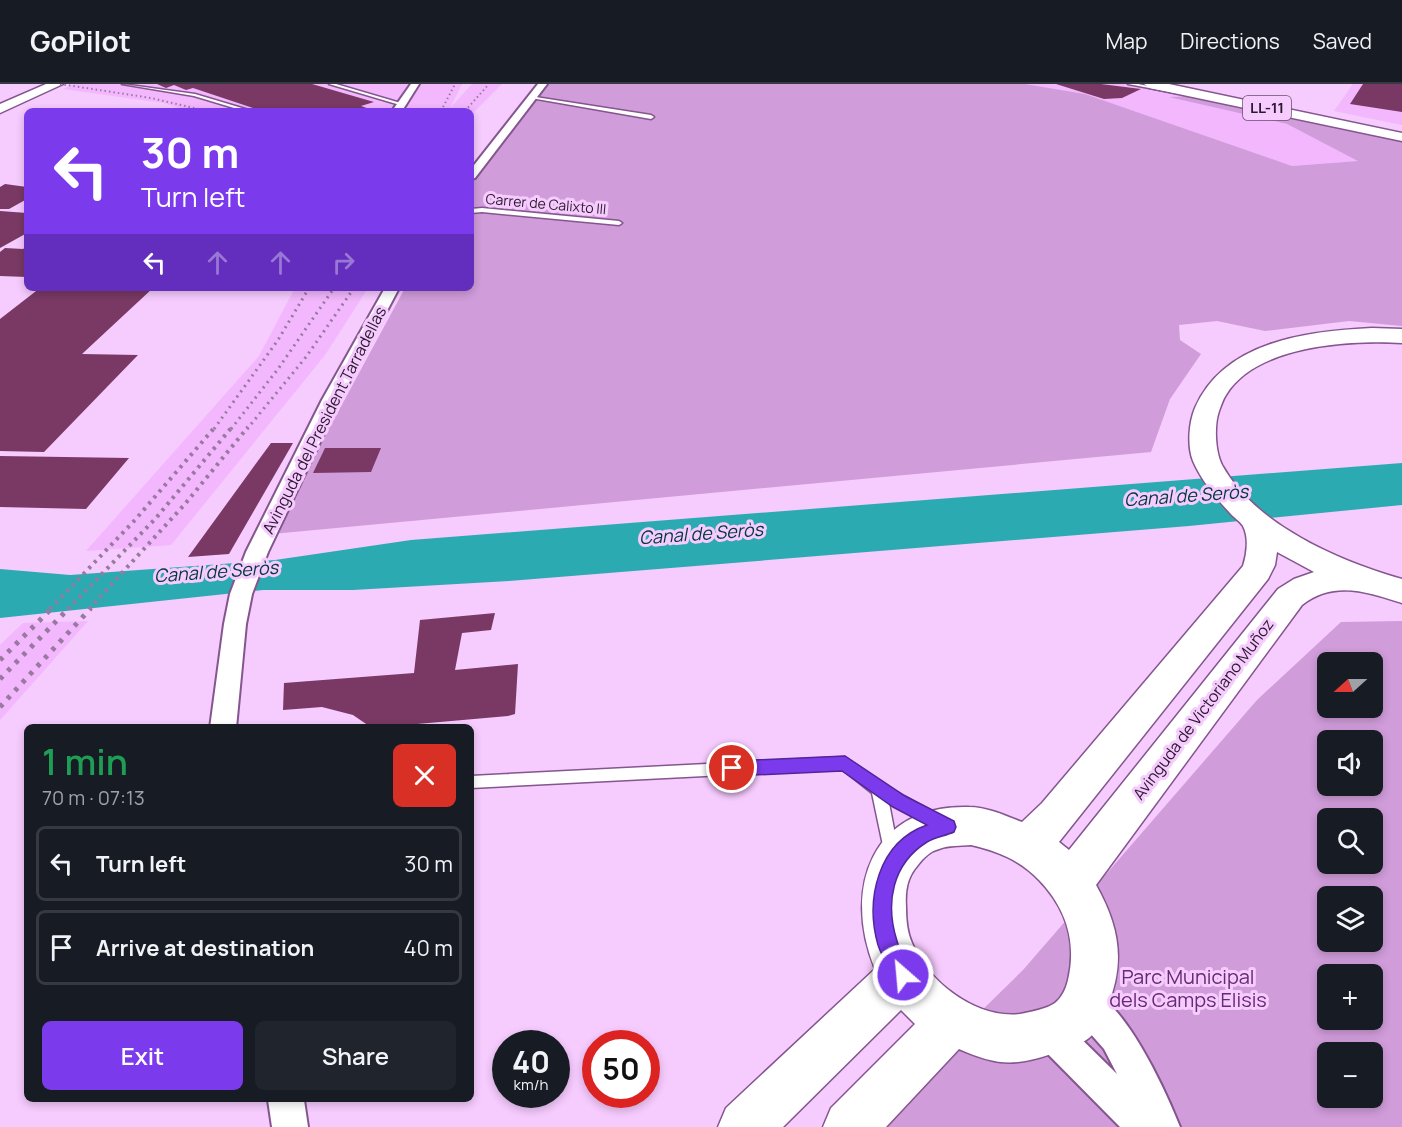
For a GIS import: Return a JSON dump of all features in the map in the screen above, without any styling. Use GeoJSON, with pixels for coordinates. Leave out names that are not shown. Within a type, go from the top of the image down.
{"type":"FeatureCollection","features":[{"type":"Feature","properties":{"kind":"main road"},"geometry":{"type":"LineString","coordinates":[[0,109],[57,84]]}},
{"type":"Feature","properties":{"kind":"main road","name":"LL-11"},"geometry":{"type":"LineString","coordinates":[[1150,84],[1402,136]]}},
{"type":"Feature","properties":{"kind":"main road","name":"LL-11"},"geometry":{"type":"LineString","coordinates":[[1171,84],[1402,132]]}},
{"type":"Feature","properties":{"kind":"main road"},"geometry":{"type":"LineString","coordinates":[[1402,336],[1334,336],[1275,350],[1250,360],[1232,373],[1219,387],[1208,405],[1203,428],[1205,457],[1214,474],[1234,501],[1257,524],[1288,545],[1324,564],[1402,591]]}},
{"type":"Feature","properties":{"kind":"main road"},"geometry":{"type":"LineString","coordinates":[[1028,845],[1057,816],[1257,571],[1263,558],[1263,545],[1257,524]]}},
{"type":"Feature","properties":{"kind":"main road","name":"Avinguda de Victoriano Muñoz"},"geometry":{"type":"LineString","coordinates":[[1070,883],[1290,597],[1299,589],[1323,581],[1363,578]]}},
{"type":"Feature","properties":{"kind":"main road"},"geometry":{"type":"LineString","coordinates":[[971,826],[999,832],[1028,845],[1050,862],[1070,883],[1089,919],[1096,958],[1089,995],[1069,1022],[1020,1040],[987,1037],[951,1022],[924,1000],[903,975],[888,945],[882,914],[884,885],[892,864],[906,846],[925,834],[948,827],[971,826]]}},
{"type":"Feature","properties":{"kind":"main road"},"geometry":{"type":"LineString","coordinates":[[745,1127],[903,975]]}},
{"type":"Feature","properties":{"kind":"main road"},"geometry":{"type":"LineString","coordinates":[[850,1127],[951,1022]]}},
{"type":"Feature","properties":{"kind":"street"},"geometry":{"type":"LineString","coordinates":[[399,107],[415,84]]}},
{"type":"Feature","properties":{"kind":"street"},"geometry":{"type":"LineString","coordinates":[[474,172],[543,84]]}},
{"type":"Feature","properties":{"kind":"street","name":"Avinguda del President Tarradellas"},"geometry":{"type":"LineString","coordinates":[[223,724],[235,624],[241,594],[257,552],[331,400],[390,291]]}},
{"type":"Feature","properties":{"kind":"street"},"geometry":{"type":"LineString","coordinates":[[1084,1002],[1116,1037],[1162,1127]]}},
{"type":"Feature","properties":{"kind":"street"},"geometry":{"type":"LineString","coordinates":[[1048,1030],[1145,1127]]}},
{"type":"Feature","properties":{"kind":"street"},"geometry":{"type":"LineString","coordinates":[[286,1102],[290,1127]]}},
{"type":"Feature","properties":{"kind":"lane"},"geometry":{"type":"LineString","coordinates":[[124,84],[195,95],[239,108]]}},
{"type":"Feature","properties":{"kind":"lane"},"geometry":{"type":"LineString","coordinates":[[331,84],[399,107]]}},
{"type":"Feature","properties":{"kind":"lane"},"geometry":{"type":"LineString","coordinates":[[1130,84],[1156,90],[1198,94]]}},
{"type":"Feature","properties":{"kind":"lane"},"geometry":{"type":"LineString","coordinates":[[531,97],[651,117]]}},
{"type":"Feature","properties":{"kind":"lane","name":"Carrer de Calixto III"},"geometry":{"type":"LineString","coordinates":[[474,211],[620,223]]}},
{"type":"Feature","properties":{"kind":"lane"},"geometry":{"type":"LineString","coordinates":[[474,782],[845,764],[879,789],[948,827]]}},
{"type":"Feature","properties":{"kind":"lane"},"geometry":{"type":"LineString","coordinates":[[879,789],[892,864]]}},
{"type":"Feature","properties":{"kind":"shaded area"},"geometry":{"type":"Polygon","coordinates":[[[74,84],[462,84],[450,108],[179,108],[163,103],[63,89],[74,84]]]}},
{"type":"Feature","properties":{"kind":"shaded area"},"geometry":{"type":"Polygon","coordinates":[[[472,84],[502,84],[474,113],[474,108],[450,108],[472,84]]]}},
{"type":"Feature","properties":{"kind":"shaded area"},"geometry":{"type":"Polygon","coordinates":[[[1025,84],[1139,84],[1195,96],[1172,97],[1287,124],[1359,161],[1292,166],[1085,94],[1025,84]]]}},
{"type":"Feature","properties":{"kind":"shaded area"},"geometry":{"type":"Polygon","coordinates":[[[1353,84],[1402,84],[1402,125],[1334,111],[1353,84]]]}},
{"type":"Feature","properties":{"kind":"shaded area"},"geometry":{"type":"Polygon","coordinates":[[[293,291],[366,291],[325,355],[171,545],[86,551],[259,356],[293,291]]]}},
{"type":"Feature","properties":{"kind":"shaded area"},"geometry":{"type":"Polygon","coordinates":[[[88,621],[0,720],[0,645],[23,623],[88,621]]]}},
{"type":"Feature","properties":{"kind":"green space"},"geometry":{"type":"Polygon","coordinates":[[[548,84],[1025,84],[1085,94],[1292,166],[1358,161],[1287,124],[1169,97],[1195,96],[1402,140],[1402,326],[1349,321],[1265,331],[1217,321],[1179,325],[1180,340],[1201,354],[1170,399],[1151,452],[272,534],[403,291],[474,291],[474,177],[548,84]]]}},
{"type":"Feature","properties":{"kind":"green space","name":"Parc Municipal dels Camps Elisis"},"geometry":{"type":"Polygon","coordinates":[[[1402,621],[1402,1127],[863,1127],[1023,970],[1257,700],[1341,622],[1402,621]]]}},
{"type":"Feature","properties":{"kind":"water","name":"Canal de Seròs"},"geometry":{"type":"Polygon","coordinates":[[[1402,463],[1402,505],[1189,526],[509,581],[353,590],[263,590],[0,618],[0,569],[70,575],[275,560],[411,540],[1402,463]]]}},
{"type":"Feature","properties":{"kind":"building"},"geometry":{"type":"Polygon","coordinates":[[[157,84],[312,84],[374,102],[361,106],[367,108],[253,108],[193,88],[186,90],[174,85],[166,88],[157,84]]]}},
{"type":"Feature","properties":{"kind":"building"},"geometry":{"type":"Polygon","coordinates":[[[1056,84],[1101,84],[1141,89],[1122,98],[1104,99],[1056,84]]]}},
{"type":"Feature","properties":{"kind":"building"},"geometry":{"type":"Polygon","coordinates":[[[1363,84],[1402,84],[1402,112],[1350,104],[1363,84]]]}},
{"type":"Feature","properties":{"kind":"building"},"geometry":{"type":"Polygon","coordinates":[[[5,184],[24,187],[24,201],[9,209],[0,209],[0,187],[5,184]]]}},
{"type":"Feature","properties":{"kind":"building"},"geometry":{"type":"Polygon","coordinates":[[[0,211],[24,213],[24,235],[0,248],[0,211]]]}},
{"type":"Feature","properties":{"kind":"building"},"geometry":{"type":"Polygon","coordinates":[[[5,248],[23,249],[24,277],[0,276],[0,252],[5,248]]]}},
{"type":"Feature","properties":{"kind":"building"},"geometry":{"type":"Polygon","coordinates":[[[36,291],[150,291],[82,354],[138,355],[44,452],[0,451],[0,319],[36,291]]]}},
{"type":"Feature","properties":{"kind":"building"},"geometry":{"type":"Polygon","coordinates":[[[271,443],[293,443],[229,554],[188,557],[271,443]]]}},
{"type":"Feature","properties":{"kind":"building"},"geometry":{"type":"Polygon","coordinates":[[[325,448],[381,448],[371,472],[313,473],[325,448]]]}},
{"type":"Feature","properties":{"kind":"building"},"geometry":{"type":"Polygon","coordinates":[[[0,456],[129,458],[86,509],[0,507],[0,456]]]}},
{"type":"Feature","properties":{"kind":"building"},"geometry":{"type":"Polygon","coordinates":[[[495,613],[491,630],[462,633],[455,670],[518,664],[515,714],[417,724],[366,724],[353,715],[322,707],[283,710],[284,683],[414,673],[420,620],[495,613]]]}},
{"type":"Feature","properties":{"kind":"railway"},"geometry":{"type":"LineString","coordinates":[[60,84],[151,98],[194,108]]}},
{"type":"Feature","properties":{"kind":"railway"},"geometry":{"type":"LineString","coordinates":[[443,108],[455,84]]}},
{"type":"Feature","properties":{"kind":"railway"},"geometry":{"type":"LineString","coordinates":[[468,108],[489,84]]}},
{"type":"Feature","properties":{"kind":"railway"},"geometry":{"type":"LineString","coordinates":[[214,429],[278,340],[307,291]]}},
{"type":"Feature","properties":{"kind":"railway"},"geometry":{"type":"LineString","coordinates":[[231,429],[278,369],[332,291]]}},
{"type":"Feature","properties":{"kind":"railway"},"geometry":{"type":"LineString","coordinates":[[247,429],[306,357],[352,291]]}},
{"type":"Feature","properties":{"kind":"railway"},"geometry":{"type":"LineString","coordinates":[[50,609],[135,520],[215,427]]}},
{"type":"Feature","properties":{"kind":"railway"},"geometry":{"type":"LineString","coordinates":[[68,609],[156,518],[232,427]]}},
{"type":"Feature","properties":{"kind":"railway"},"geometry":{"type":"LineString","coordinates":[[89,609],[185,504],[248,427]]}},
{"type":"Feature","properties":{"kind":"railway"},"geometry":{"type":"LineString","coordinates":[[0,660],[52,608]]}},
{"type":"Feature","properties":{"kind":"railway"},"geometry":{"type":"LineString","coordinates":[[0,679],[69,608]]}},
{"type":"Feature","properties":{"kind":"railway"},"geometry":{"type":"LineString","coordinates":[[0,707],[91,608]]}},
{"type":"Feature","properties":{"kind":"route"},"geometry":{"type":"LineString","coordinates":[[732,768],[845,764],[899,802],[948,827],[925,834],[906,846],[892,864],[884,885],[882,914],[888,945],[903,975]]}}]}
